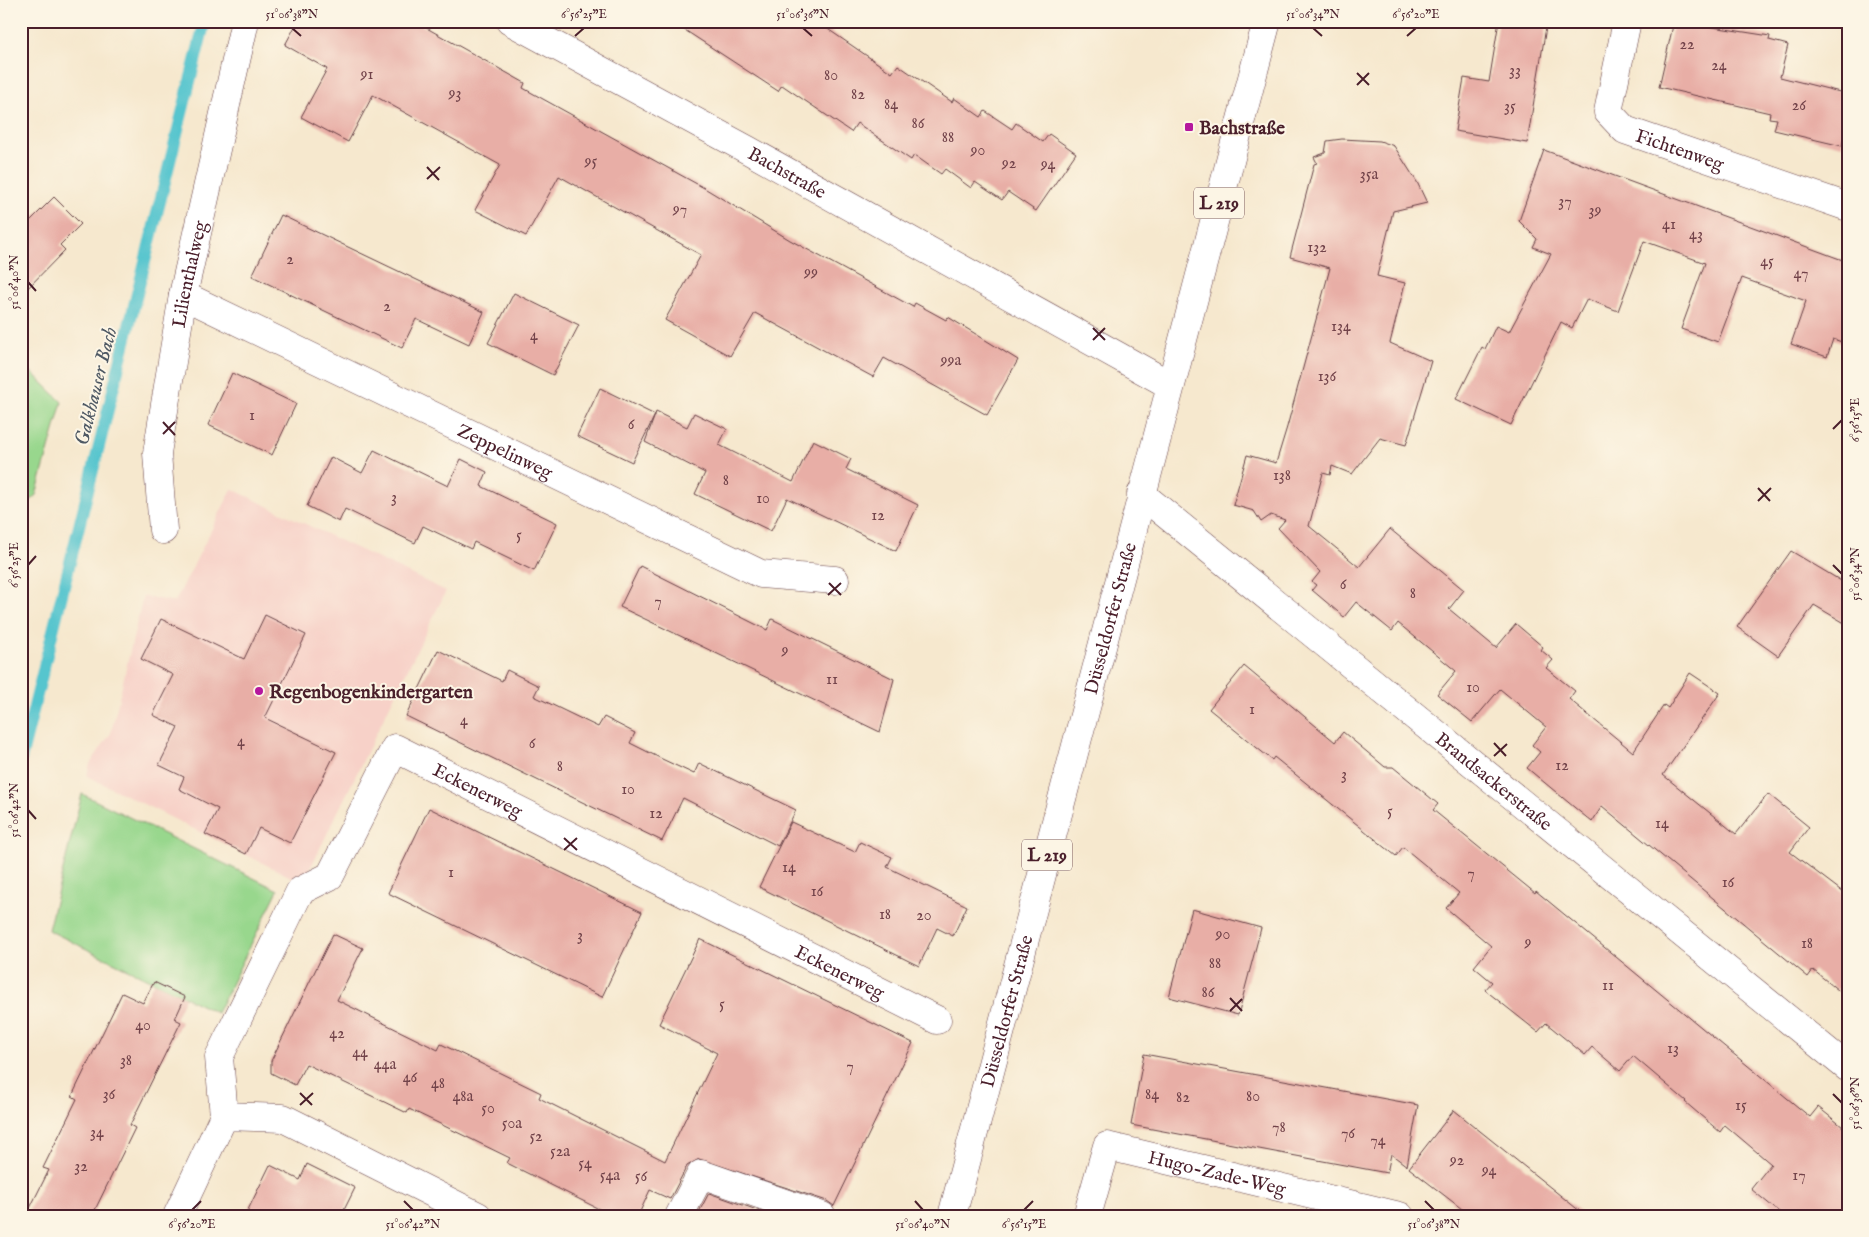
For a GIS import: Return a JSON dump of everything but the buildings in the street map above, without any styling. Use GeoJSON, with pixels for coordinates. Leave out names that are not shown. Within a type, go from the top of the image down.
{"type":"FeatureCollection","features":[{"type":"Feature","properties":{"kind":"street","name":"Lilienthalweg"},"geometry":{"type":"LineString","coordinates":[[163,530],[157,453],[183,295],[246,21]]}},
{"type":"Feature","properties":{"kind":"street","name":"Bachstraße"},"geometry":{"type":"LineString","coordinates":[[510,21],[748,150],[1170,385]]}},
{"type":"Feature","properties":{"kind":"street","name":"Düsseldorfer Straße"},"geometry":{"type":"LineString","coordinates":[[952,1216],[1267,21]]}},
{"type":"Feature","properties":{"kind":"street","name":"Fichtenweg"},"geometry":{"type":"LineString","coordinates":[[1627,21],[1608,112],[1626,130],[1848,207]]}},
{"type":"Feature","properties":{"kind":"street","name":"Zeppelinweg"},"geometry":{"type":"LineString","coordinates":[[183,295],[761,574],[835,580]]}},
{"type":"Feature","properties":{"kind":"street","name":"Brandsackerstraße"},"geometry":{"type":"LineString","coordinates":[[1141,494],[1848,1068]]}},
{"type":"Feature","properties":{"kind":"street","name":"Eckenerweg"},"geometry":{"type":"LineString","coordinates":[[224,1116],[219,1057],[300,891],[330,876],[395,748],[937,1020]]}},
{"type":"Feature","properties":{"kind":"street"},"geometry":{"type":"LineString","coordinates":[[177,1216],[224,1116],[283,1118],[478,1216]]}},
{"type":"Feature","properties":{"kind":"street","name":"Hugo-Zade-Weg"},"geometry":{"type":"LineString","coordinates":[[1087,1216],[1107,1146],[1400,1216]]}},
{"type":"Feature","properties":{"kind":"street"},"geometry":{"type":"LineString","coordinates":[[680,1216],[700,1174],[822,1216]]}},
{"type":"Feature","properties":{"kind":"shaded area","name":"Regenbogenkindergarten"},"geometry":{"type":"Polygon","coordinates":[[[232,489],[446,591],[303,883],[87,776],[90,764],[111,733],[143,596],[175,602],[232,489]]]}},
{"type":"Feature","properties":{"kind":"green space"},"geometry":{"type":"Polygon","coordinates":[[[21,362],[62,402],[36,495],[21,511],[21,362]]]}},
{"type":"Feature","properties":{"kind":"green space"},"geometry":{"type":"Polygon","coordinates":[[[82,794],[278,890],[217,1013],[48,930],[82,794]]]}},
{"type":"Feature","properties":{"kind":"waterway","name":"Galkhauser Bach"},"geometry":{"type":"LineString","coordinates":[[21,759],[205,21]]}},
{"type":"Feature","properties":{"kind":"place","name":"Bachstraße"},"geometry":{"type":"Point","coordinates":[1189,127]}},
{"type":"Feature","properties":{"kind":"place","name":"Regenbogenkindergarten"},"geometry":{"type":"Point","coordinates":[259,691]}}]}
